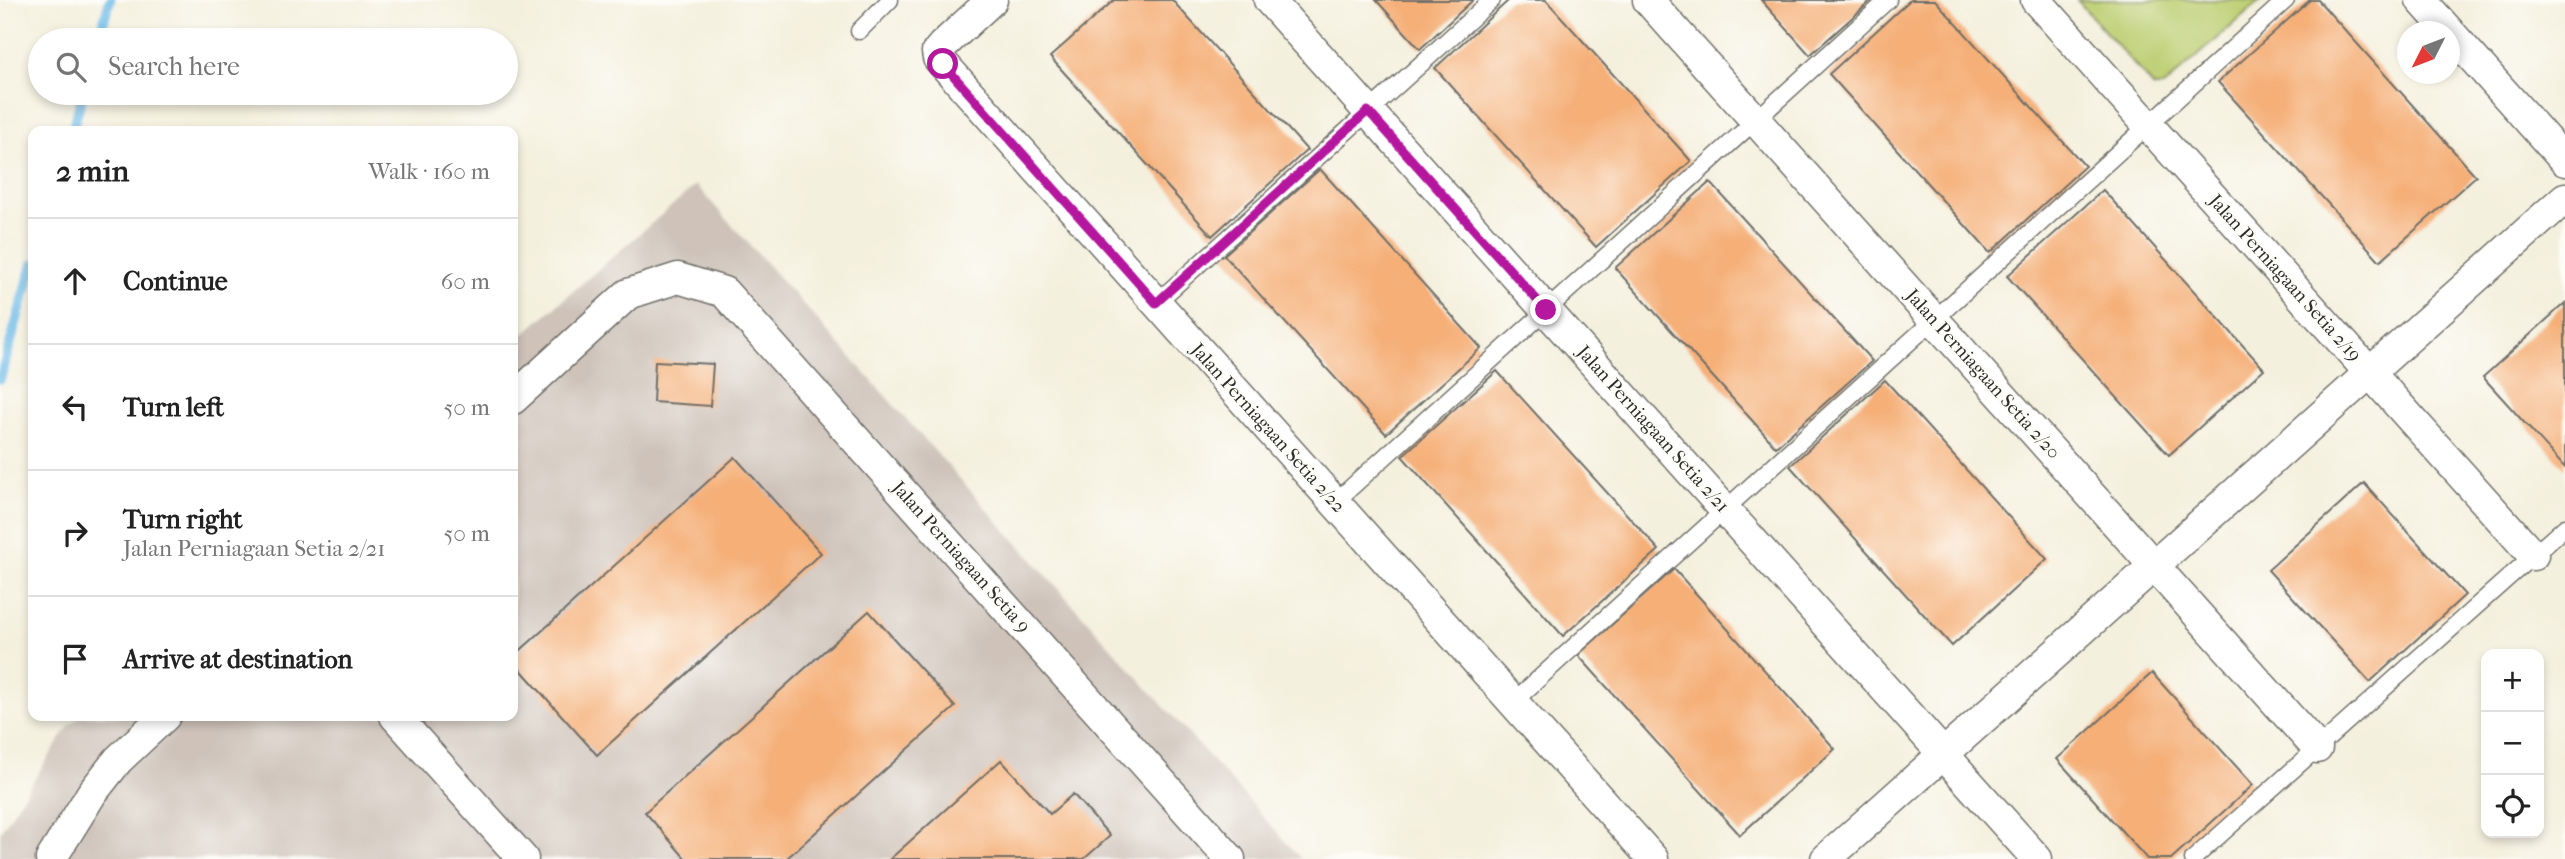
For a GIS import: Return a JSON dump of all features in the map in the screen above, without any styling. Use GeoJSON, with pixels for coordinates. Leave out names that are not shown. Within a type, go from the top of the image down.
{"type":"FeatureCollection","features":[{"type":"Feature","properties":{"kind":"street","name":"Jalan Perniagaan Setia 2/22"},"geometry":{"type":"LineString","coordinates":[[992,0],[942,46],[937,52],[938,58],[1653,859]]}},
{"type":"Feature","properties":{"kind":"street","name":"Jalan Perniagaan Setia 2/21"},"geometry":{"type":"LineString","coordinates":[[1269,0],[2038,859]]}},
{"type":"Feature","properties":{"kind":"street","name":"Jalan Perniagaan Setia 2/20"},"geometry":{"type":"LineString","coordinates":[[1648,0],[2317,748]]}},
{"type":"Feature","properties":{"kind":"street","name":"Jalan Perniagaan Setia 2/19"},"geometry":{"type":"LineString","coordinates":[[2036,0],[2533,555]]}},
{"type":"Feature","properties":{"kind":"street"},"geometry":{"type":"LineString","coordinates":[[2421,0],[2565,161]]}},
{"type":"Feature","properties":{"kind":"street"},"geometry":{"type":"LineString","coordinates":[[1826,859],[2565,198]]}},
{"type":"Feature","properties":{"kind":"street","name":"Jalan Perniagaan Setia 9"},"geometry":{"type":"LineString","coordinates":[[518,393],[628,294],[678,278],[724,292],[1230,859]]}},
{"type":"Feature","properties":{"kind":"street"},"geometry":{"type":"LineString","coordinates":[[51,859],[92,793],[118,760],[160,721]]}},
{"type":"Feature","properties":{"kind":"street"},"geometry":{"type":"LineString","coordinates":[[399,721],[523,859]]}},
{"type":"Feature","properties":{"kind":"lane"},"geometry":{"type":"LineString","coordinates":[[859,31],[890,0]]}},
{"type":"Feature","properties":{"kind":"lane"},"geometry":{"type":"LineString","coordinates":[[1156,303],[1492,0]]}},
{"type":"Feature","properties":{"kind":"lane"},"geometry":{"type":"LineString","coordinates":[[1335,503],[1888,0]]}},
{"type":"Feature","properties":{"kind":"lane"},"geometry":{"type":"LineString","coordinates":[[1513,702],[2286,0]]}},
{"type":"Feature","properties":{"kind":"lane"},"geometry":{"type":"LineString","coordinates":[[2193,859],[2565,527]]}},
{"type":"Feature","properties":{"kind":"shaded area"},"geometry":{"type":"Polygon","coordinates":[[[696,185],[1301,859],[0,859],[0,832],[69,726],[75,721],[518,721],[518,339],[696,185]]]}},
{"type":"Feature","properties":{"kind":"green space"},"geometry":{"type":"Polygon","coordinates":[[[2077,0],[2261,0],[2163,87],[2154,87],[2077,0]]]}},
{"type":"Feature","properties":{"kind":"building"},"geometry":{"type":"Polygon","coordinates":[[[1114,0],[1172,0],[1307,150],[1212,236],[1050,57],[1114,0]]]}},
{"type":"Feature","properties":{"kind":"building"},"geometry":{"type":"Polygon","coordinates":[[[1376,0],[1473,0],[1420,49],[1376,0]]]}},
{"type":"Feature","properties":{"kind":"building"},"geometry":{"type":"Polygon","coordinates":[[[1509,0],[1546,0],[1691,161],[1596,247],[1435,68],[1509,0]]]}},
{"type":"Feature","properties":{"kind":"building"},"geometry":{"type":"Polygon","coordinates":[[[1761,0],[1872,0],[1810,55],[1761,0]]]}},
{"type":"Feature","properties":{"kind":"building"},"geometry":{"type":"Polygon","coordinates":[[[1910,0],[1935,0],[2085,166],[1990,253],[1829,74],[1910,0]]]}},
{"type":"Feature","properties":{"kind":"building"},"geometry":{"type":"Polygon","coordinates":[[[2310,0],[2318,0],[2476,176],[2380,261],[2218,82],[2310,0]]]}},
{"type":"Feature","properties":{"kind":"building"},"geometry":{"type":"Polygon","coordinates":[[[1320,169],[1481,348],[1386,434],[1224,255],[1320,169]]]}},
{"type":"Feature","properties":{"kind":"building"},"geometry":{"type":"Polygon","coordinates":[[[1710,182],[1872,361],[1776,447],[1615,268],[1710,182]]]}},
{"type":"Feature","properties":{"kind":"building"},"geometry":{"type":"Polygon","coordinates":[[[2103,190],[2264,369],[2169,455],[2007,276],[2103,190]]]}},
{"type":"Feature","properties":{"kind":"building"},"geometry":{"type":"Polygon","coordinates":[[[2565,303],[2565,468],[2483,377],[2565,303]]]}},
{"type":"Feature","properties":{"kind":"building"},"geometry":{"type":"Polygon","coordinates":[[[655,361],[713,364],[710,406],[653,402],[655,361]]]}},
{"type":"Feature","properties":{"kind":"building"},"geometry":{"type":"Polygon","coordinates":[[[1497,371],[1659,550],[1563,636],[1402,456],[1497,371]]]}},
{"type":"Feature","properties":{"kind":"building"},"geometry":{"type":"Polygon","coordinates":[[[1885,380],[2047,559],[1952,646],[1790,466],[1885,380]]]}},
{"type":"Feature","properties":{"kind":"building"},"geometry":{"type":"Polygon","coordinates":[[[735,457],[821,553],[597,755],[518,667],[518,652],[735,457]]]}},
{"type":"Feature","properties":{"kind":"building"},"geometry":{"type":"Polygon","coordinates":[[[2364,483],[2465,595],[2370,682],[2268,570],[2364,483]]]}},
{"type":"Feature","properties":{"kind":"building"},"geometry":{"type":"Polygon","coordinates":[[[1674,569],[1835,749],[1740,835],[1578,655],[1674,569]]]}},
{"type":"Feature","properties":{"kind":"building"},"geometry":{"type":"Polygon","coordinates":[[[869,611],[955,707],[786,859],[686,859],[645,812],[869,611]]]}},
{"type":"Feature","properties":{"kind":"building"},"geometry":{"type":"Polygon","coordinates":[[[2152,673],[2253,785],[2171,859],[2147,859],[2057,759],[2152,673]]]}},
{"type":"Feature","properties":{"kind":"building"},"geometry":{"type":"Polygon","coordinates":[[[1001,760],[1050,814],[1073,794],[1110,836],[1084,859],[890,859],[1001,760]]]}},
{"type":"Feature","properties":{"kind":"waterway"},"geometry":{"type":"LineString","coordinates":[[102,28],[110,0]]}},
{"type":"Feature","properties":{"kind":"waterway"},"geometry":{"type":"LineString","coordinates":[[73,126],[80,105]]}},
{"type":"Feature","properties":{"kind":"waterway"},"geometry":{"type":"LineString","coordinates":[[0,379],[28,281]]}},
{"type":"Feature","properties":{"kind":"route"},"geometry":{"type":"LineString","coordinates":[[943,64],[1156,303],[1368,111],[1546,310]]}}]}
